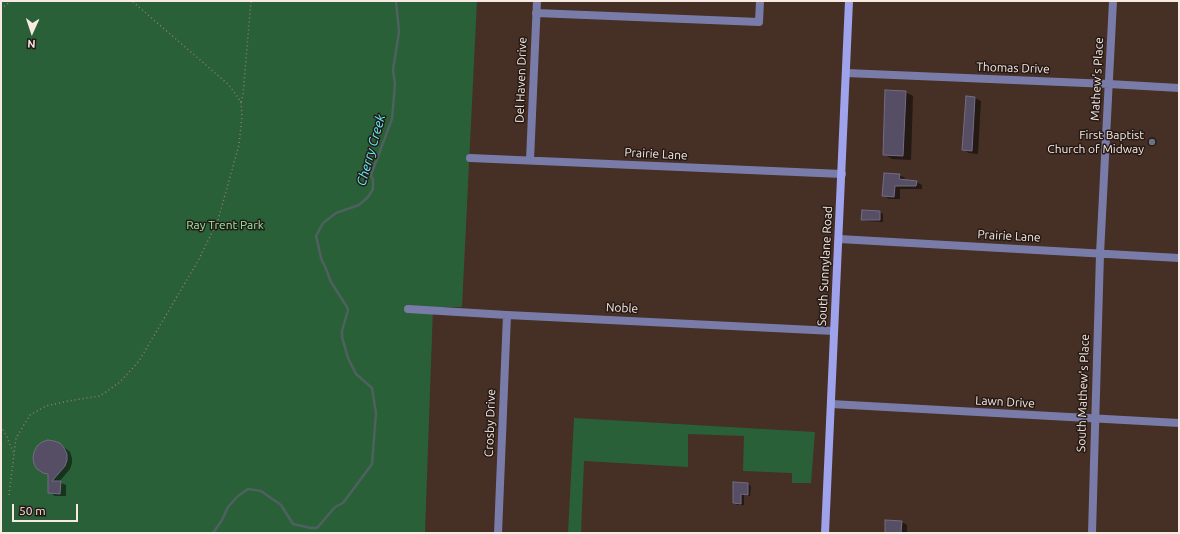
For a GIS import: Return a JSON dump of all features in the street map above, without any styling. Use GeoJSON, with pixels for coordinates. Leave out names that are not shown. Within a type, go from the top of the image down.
{"type":"FeatureCollection","features":[{"type":"Feature","properties":{"kind":"main road","name":"South Sunnylane Road"},"geometry":{"type":"LineString","coordinates":[[825,533],[842,174],[848,1]]}},
{"type":"Feature","properties":{"kind":"street","name":"Del Haven Drive"},"geometry":{"type":"LineString","coordinates":[[530,160],[537,1]]}},
{"type":"Feature","properties":{"kind":"street"},"geometry":{"type":"LineString","coordinates":[[536,13],[759,22],[760,1]]}},
{"type":"Feature","properties":{"kind":"street","name":"Mathew's Place"},"geometry":{"type":"LineString","coordinates":[[1100,254],[1112,1]]}},
{"type":"Feature","properties":{"kind":"street","name":"Thomas Drive"},"geometry":{"type":"LineString","coordinates":[[846,73],[1179,88]]}},
{"type":"Feature","properties":{"kind":"street","name":"Prairie Lane"},"geometry":{"type":"LineString","coordinates":[[470,158],[842,174]]}},
{"type":"Feature","properties":{"kind":"street","name":"Prairie Lane"},"geometry":{"type":"LineString","coordinates":[[839,239],[1179,258]]}},
{"type":"Feature","properties":{"kind":"street","name":"South Mathew's Place"},"geometry":{"type":"LineString","coordinates":[[1092,533],[1094,418],[1100,254]]}},
{"type":"Feature","properties":{"kind":"street","name":"Noble"},"geometry":{"type":"LineString","coordinates":[[408,309],[834,331]]}},
{"type":"Feature","properties":{"kind":"street","name":"Crosby Drive"},"geometry":{"type":"LineString","coordinates":[[498,533],[507,315]]}},
{"type":"Feature","properties":{"kind":"street","name":"Lawn Drive"},"geometry":{"type":"LineString","coordinates":[[831,404],[1179,423]]}},
{"type":"Feature","properties":{"kind":"path"},"geometry":{"type":"LineString","coordinates":[[1,9],[11,1]]}},
{"type":"Feature","properties":{"kind":"path"},"geometry":{"type":"LineString","coordinates":[[9,495],[16,438],[30,415],[46,406],[100,396],[120,382],[139,361],[198,261],[218,220],[239,145],[242,116],[240,102],[229,85],[132,1]]}},
{"type":"Feature","properties":{"kind":"path"},"geometry":{"type":"LineString","coordinates":[[240,102],[243,94],[251,1]]}},
{"type":"Feature","properties":{"kind":"path"},"geometry":{"type":"LineString","coordinates":[[1,426],[8,437],[14,454]]}},
{"type":"Feature","properties":{"kind":"green space","name":"Ray Trent Park"},"geometry":{"type":"Polygon","coordinates":[[[1,1],[477,1],[462,307],[433,307],[425,533],[1,533],[1,1]]]}},
{"type":"Feature","properties":{"kind":"green space"},"geometry":{"type":"Polygon","coordinates":[[[574,418],[815,432],[811,483],[792,483],[792,473],[743,471],[744,436],[688,434],[688,467],[584,461],[581,533],[568,533],[574,418]]]}},
{"type":"Feature","properties":{"kind":"building"},"geometry":{"type":"Polygon","coordinates":[[[885,90],[906,91],[903,156],[883,155],[885,90]]]}},
{"type":"Feature","properties":{"kind":"building"},"geometry":{"type":"Polygon","coordinates":[[[966,96],[975,97],[972,151],[962,150],[966,96]]]}},
{"type":"Feature","properties":{"kind":"building"},"geometry":{"type":"Polygon","coordinates":[[[884,173],[900,174],[899,179],[917,181],[916,186],[895,186],[894,197],[882,196],[884,173]]]}},
{"type":"Feature","properties":{"kind":"building"},"geometry":{"type":"Polygon","coordinates":[[[862,210],[880,211],[880,220],[861,220],[862,210]]]}},
{"type":"Feature","properties":{"kind":"building"},"geometry":{"type":"Polygon","coordinates":[[[48,440],[60,443],[67,454],[65,466],[52,481],[61,481],[60,494],[48,493],[48,474],[37,469],[34,464],[34,452],[37,446],[48,440]]]}},
{"type":"Feature","properties":{"kind":"building"},"geometry":{"type":"Polygon","coordinates":[[[733,482],[748,483],[748,495],[741,494],[741,504],[733,503],[733,482]]]}},
{"type":"Feature","properties":{"kind":"building"},"geometry":{"type":"Polygon","coordinates":[[[885,520],[902,521],[901,533],[885,533],[885,520]]]}},
{"type":"Feature","properties":{"kind":"waterway","name":"Cherry Creek"},"geometry":{"type":"LineString","coordinates":[[213,533],[222,520],[228,507],[238,496],[248,489],[261,491],[281,505],[293,524],[317,528],[335,507],[343,503],[372,464],[376,413],[372,388],[356,374],[348,358],[342,337],[342,331],[348,310],[331,282],[321,258],[316,236],[323,223],[336,213],[359,205],[368,197],[373,189],[373,180],[371,175],[392,119],[395,84],[393,70],[399,32],[396,1]]}},
{"type":"Feature","properties":{"kind":"place","name":"First Baptist Church of Midway"},"geometry":{"type":"Point","coordinates":[1152,142]}}]}
